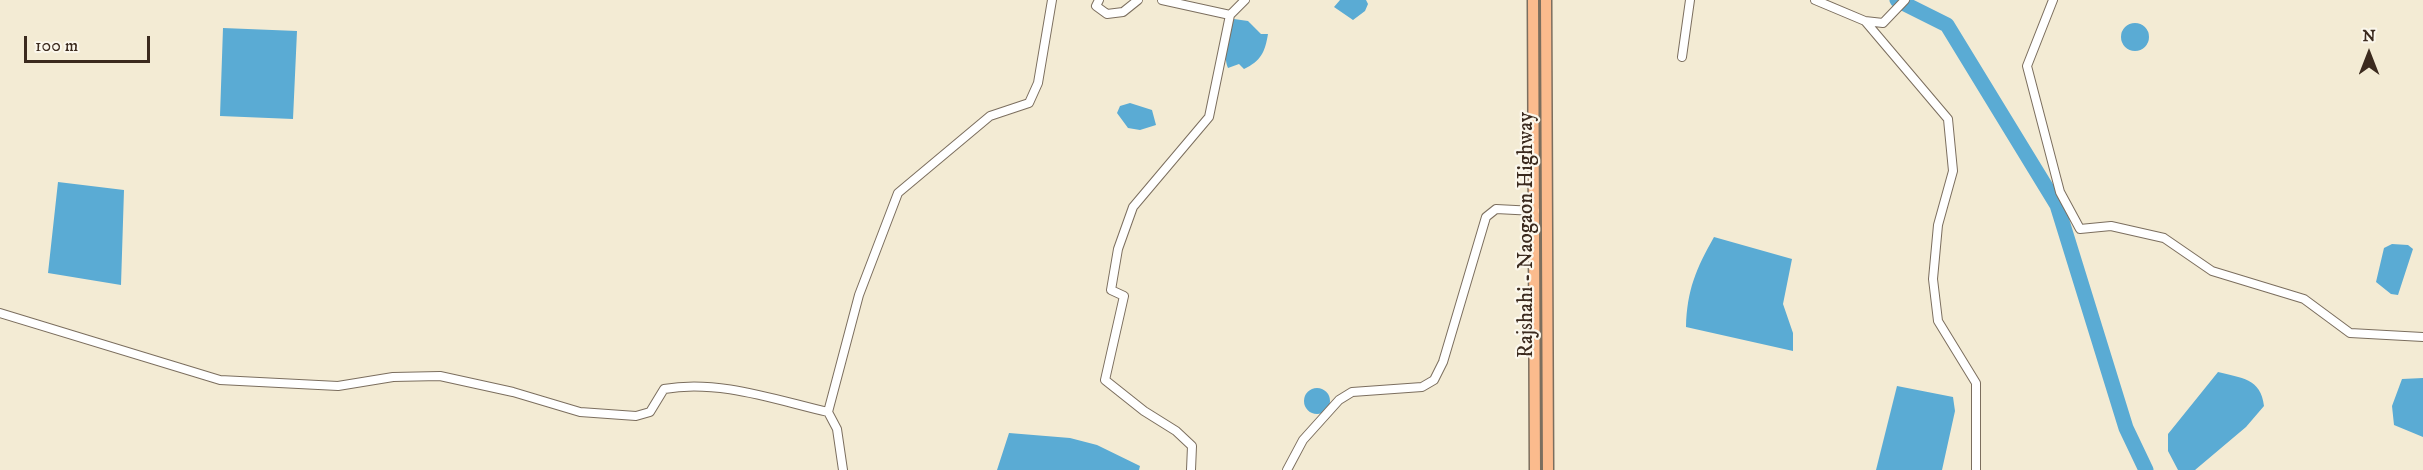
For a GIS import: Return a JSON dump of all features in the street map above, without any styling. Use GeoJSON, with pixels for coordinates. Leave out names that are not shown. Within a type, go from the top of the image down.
{"type":"FeatureCollection","features":[{"type":"Feature","properties":{"kind":"main road","name":"Rajshahi - Naogaon Highway"},"geometry":{"type":"LineString","coordinates":[[1533,0],[1535,470]]}},
{"type":"Feature","properties":{"kind":"main road","name":"Rajshahi - Naogaon Highway"},"geometry":{"type":"LineString","coordinates":[[1546,0],[1548,470]]}},
{"type":"Feature","properties":{"kind":"street"},"geometry":{"type":"LineString","coordinates":[[843,470],[837,429],[828,412],[859,295],[898,193],[990,116],[1029,103],[1038,83],[1052,0]]}},
{"type":"Feature","properties":{"kind":"street"},"geometry":{"type":"LineString","coordinates":[[1099,0],[1096,6],[1107,14],[1123,12],[1138,0]]}},
{"type":"Feature","properties":{"kind":"street"},"geometry":{"type":"LineString","coordinates":[[1162,0],[1230,15]]}},
{"type":"Feature","properties":{"kind":"street"},"geometry":{"type":"LineString","coordinates":[[1191,470],[1192,446],[1176,431],[1144,411],[1105,380],[1124,296],[1111,290],[1118,249],[1133,207],[1209,117],[1230,15],[1245,0]]}},
{"type":"Feature","properties":{"kind":"street"},"geometry":{"type":"LineString","coordinates":[[1682,57],[1690,0]]}},
{"type":"Feature","properties":{"kind":"street"},"geometry":{"type":"LineString","coordinates":[[1815,0],[1865,21],[1884,23],[1902,4]]}},
{"type":"Feature","properties":{"kind":"street"},"geometry":{"type":"LineString","coordinates":[[2053,0],[2027,66],[2060,192],[2080,229],[2111,226],[2164,238],[2212,271],[2304,299],[2350,333],[2423,337]]}},
{"type":"Feature","properties":{"kind":"street"},"geometry":{"type":"LineString","coordinates":[[1865,21],[1948,119],[1953,171],[1938,225],[1933,279],[1938,321],[1976,383],[1976,470]]}},
{"type":"Feature","properties":{"kind":"street"},"geometry":{"type":"LineString","coordinates":[[1287,470],[1303,440],[1339,400],[1352,392],[1422,387],[1434,380],[1443,362],[1486,217],[1496,209],[1535,211]]}},
{"type":"Feature","properties":{"kind":"street"},"geometry":{"type":"LineString","coordinates":[[0,313],[220,380],[338,386],[393,377],[440,376],[513,392],[580,412],[636,416],[650,412],[664,388],[681,385],[730,389],[828,412]]}},
{"type":"Feature","properties":{"kind":"water"},"geometry":{"type":"Polygon","coordinates":[[[1340,0],[1366,0],[1368,4],[1365,11],[1353,20],[1334,7],[1340,0]]]}},
{"type":"Feature","properties":{"kind":"water"},"geometry":{"type":"Polygon","coordinates":[[[1234,19],[1248,21],[1261,34],[1268,34],[1261,55],[1244,69],[1239,64],[1228,68],[1226,62],[1227,43],[1234,19]]]}},
{"type":"Feature","properties":{"kind":"water"},"geometry":{"type":"Polygon","coordinates":[[[2135,23],[2145,27],[2149,37],[2145,47],[2135,51],[2125,47],[2121,37],[2125,27],[2135,23]]]}},
{"type":"Feature","properties":{"kind":"water"},"geometry":{"type":"Polygon","coordinates":[[[223,28],[297,31],[293,119],[220,116],[223,28]]]}},
{"type":"Feature","properties":{"kind":"water"},"geometry":{"type":"Polygon","coordinates":[[[1130,103],[1152,110],[1156,125],[1140,130],[1128,128],[1117,113],[1120,106],[1130,103]]]}},
{"type":"Feature","properties":{"kind":"water"},"geometry":{"type":"Polygon","coordinates":[[[58,182],[124,190],[121,285],[48,273],[58,182]]]}},
{"type":"Feature","properties":{"kind":"water"},"geometry":{"type":"Polygon","coordinates":[[[1714,237],[1792,259],[1783,304],[1793,333],[1793,351],[1686,327],[1688,302],[1694,280],[1714,237]]]}},
{"type":"Feature","properties":{"kind":"water"},"geometry":{"type":"Polygon","coordinates":[[[2392,244],[2408,245],[2413,249],[2398,295],[2391,294],[2376,282],[2384,248],[2392,244]]]}},
{"type":"Feature","properties":{"kind":"water"},"geometry":{"type":"Polygon","coordinates":[[[2218,372],[2249,381],[2259,390],[2264,406],[2246,427],[2195,470],[2178,470],[2168,451],[2168,434],[2218,372]]]}},
{"type":"Feature","properties":{"kind":"water"},"geometry":{"type":"Polygon","coordinates":[[[2423,378],[2423,437],[2394,425],[2392,406],[2402,379],[2423,378]]]}},
{"type":"Feature","properties":{"kind":"water"},"geometry":{"type":"Polygon","coordinates":[[[1897,386],[1953,397],[1955,411],[1942,470],[1876,470],[1897,386]]]}},
{"type":"Feature","properties":{"kind":"water"},"geometry":{"type":"Polygon","coordinates":[[[1317,388],[1326,392],[1330,401],[1326,410],[1317,414],[1308,410],[1304,401],[1308,392],[1317,388]]]}},
{"type":"Feature","properties":{"kind":"water"},"geometry":{"type":"Polygon","coordinates":[[[1009,433],[1070,438],[1097,445],[1140,466],[1139,470],[997,470],[1009,433]]]}},
{"type":"Feature","properties":{"kind":"waterway"},"geometry":{"type":"LineString","coordinates":[[1897,0],[1947,25],[2057,205],[2126,428],[2146,470]]}}]}
